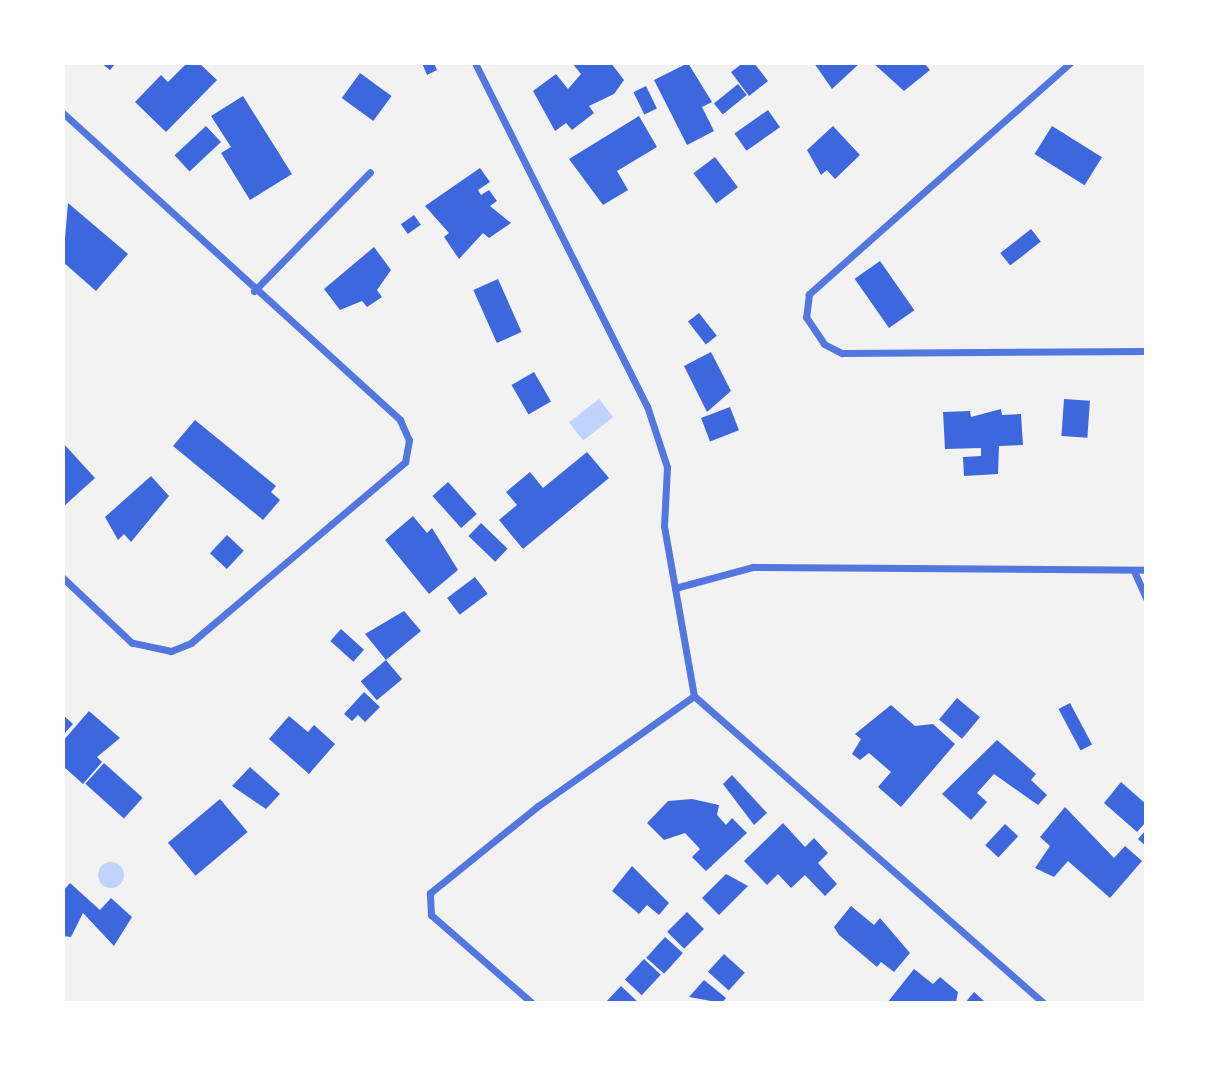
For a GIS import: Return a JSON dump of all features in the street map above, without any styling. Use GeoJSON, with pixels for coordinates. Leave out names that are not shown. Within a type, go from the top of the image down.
{"type":"FeatureCollection","features":[{"type":"Feature","properties":{"kind":"street"},"geometry":{"type":"LineString","coordinates":[[474,63],[647,406],[667,467],[664,526],[694,696],[1043,1003]]}},
{"type":"Feature","properties":{"kind":"street"},"geometry":{"type":"LineString","coordinates":[[1070,63],[809,294],[806,317],[824,344],[842,353],[1146,351]]}},
{"type":"Feature","properties":{"kind":"street"},"geometry":{"type":"LineString","coordinates":[[63,113],[254,291],[400,420],[409,440],[405,462],[191,643],[171,651],[132,643],[63,578]]}},
{"type":"Feature","properties":{"kind":"street"},"geometry":{"type":"LineString","coordinates":[[254,291],[370,172]]}},
{"type":"Feature","properties":{"kind":"street"},"geometry":{"type":"LineString","coordinates":[[675,588],[753,567],[1146,570]]}},
{"type":"Feature","properties":{"kind":"street"},"geometry":{"type":"LineString","coordinates":[[1134,571],[1146,598]]}},
{"type":"Feature","properties":{"kind":"street"},"geometry":{"type":"LineString","coordinates":[[532,1003],[432,915],[430,892],[538,806],[694,696]]}},
{"type":"Feature","properties":{"kind":"water"},"geometry":{"type":"Polygon","coordinates":[[[599,399],[613,417],[583,441],[569,422],[599,399]]]}},
{"type":"Feature","properties":{"kind":"water"},"geometry":{"type":"Polygon","coordinates":[[[111,862],[120,866],[124,875],[120,884],[111,888],[102,884],[98,875],[102,866],[111,862]]]}},
{"type":"Feature","properties":{"kind":"building"},"geometry":{"type":"Polygon","coordinates":[[[101,63],[116,63],[110,70],[101,63]]]}},
{"type":"Feature","properties":{"kind":"building"},"geometry":{"type":"Polygon","coordinates":[[[187,63],[199,63],[217,80],[166,132],[135,102],[161,75],[168,82],[187,63]]]}},
{"type":"Feature","properties":{"kind":"building"},"geometry":{"type":"Polygon","coordinates":[[[422,63],[434,63],[437,70],[427,75],[422,63]]]}},
{"type":"Feature","properties":{"kind":"building"},"geometry":{"type":"Polygon","coordinates":[[[572,63],[611,63],[624,80],[614,94],[589,106],[594,113],[572,130],[566,123],[555,131],[533,91],[556,74],[568,89],[581,74],[572,63]]]}},
{"type":"Feature","properties":{"kind":"building"},"geometry":{"type":"Polygon","coordinates":[[[688,63],[712,102],[702,107],[714,131],[687,145],[654,80],[688,63]]]}},
{"type":"Feature","properties":{"kind":"building"},"geometry":{"type":"Polygon","coordinates":[[[743,63],[754,63],[768,81],[749,96],[731,72],[743,63]]]}},
{"type":"Feature","properties":{"kind":"building"},"geometry":{"type":"Polygon","coordinates":[[[814,63],[860,63],[832,89],[814,63]]]}},
{"type":"Feature","properties":{"kind":"building"},"geometry":{"type":"Polygon","coordinates":[[[873,63],[924,63],[930,70],[904,91],[873,63]]]}},
{"type":"Feature","properties":{"kind":"building"},"geometry":{"type":"Polygon","coordinates":[[[360,73],[392,96],[373,121],[342,98],[360,73]]]}},
{"type":"Feature","properties":{"kind":"building"},"geometry":{"type":"Polygon","coordinates":[[[738,84],[747,95],[723,114],[714,104],[738,84]]]}},
{"type":"Feature","properties":{"kind":"building"},"geometry":{"type":"Polygon","coordinates":[[[646,86],[657,108],[644,115],[633,92],[646,86]]]}},
{"type":"Feature","properties":{"kind":"building"},"geometry":{"type":"Polygon","coordinates":[[[243,96],[292,174],[250,200],[221,153],[231,147],[211,116],[243,96]]]}},
{"type":"Feature","properties":{"kind":"building"},"geometry":{"type":"Polygon","coordinates":[[[768,110],[780,127],[746,151],[734,134],[768,110]]]}},
{"type":"Feature","properties":{"kind":"building"},"geometry":{"type":"Polygon","coordinates":[[[639,116],[657,147],[617,171],[628,190],[603,205],[569,159],[639,116]]]}},
{"type":"Feature","properties":{"kind":"building"},"geometry":{"type":"Polygon","coordinates":[[[206,126],[221,142],[190,171],[175,155],[206,126]]]}},
{"type":"Feature","properties":{"kind":"building"},"geometry":{"type":"Polygon","coordinates":[[[833,126],[860,155],[835,179],[827,170],[821,175],[807,150],[833,126]]]}},
{"type":"Feature","properties":{"kind":"building"},"geometry":{"type":"Polygon","coordinates":[[[1052,126],[1102,157],[1085,185],[1035,154],[1052,126]]]}},
{"type":"Feature","properties":{"kind":"building"},"geometry":{"type":"Polygon","coordinates":[[[715,157],[738,187],[716,204],[693,173],[715,157]]]}},
{"type":"Feature","properties":{"kind":"building"},"geometry":{"type":"Polygon","coordinates":[[[480,168],[490,182],[478,190],[481,195],[489,190],[497,201],[490,206],[511,223],[489,238],[483,233],[459,259],[444,237],[449,233],[425,206],[480,168]]]}},
{"type":"Feature","properties":{"kind":"building"},"geometry":{"type":"Polygon","coordinates":[[[68,203],[128,254],[96,291],[63,262],[68,203]]]}},
{"type":"Feature","properties":{"kind":"building"},"geometry":{"type":"Polygon","coordinates":[[[414,215],[421,225],[408,234],[401,224],[414,215]]]}},
{"type":"Feature","properties":{"kind":"building"},"geometry":{"type":"Polygon","coordinates":[[[1031,229],[1041,242],[1010,266],[1000,253],[1031,229]]]}},
{"type":"Feature","properties":{"kind":"building"},"geometry":{"type":"Polygon","coordinates":[[[374,247],[391,270],[377,290],[382,297],[367,307],[362,301],[340,310],[324,289],[374,247]]]}},
{"type":"Feature","properties":{"kind":"building"},"geometry":{"type":"Polygon","coordinates":[[[880,261],[914,310],[889,328],[855,279],[880,261]]]}},
{"type":"Feature","properties":{"kind":"building"},"geometry":{"type":"Polygon","coordinates":[[[498,279],[522,332],[497,343],[473,290],[498,279]]]}},
{"type":"Feature","properties":{"kind":"building"},"geometry":{"type":"Polygon","coordinates":[[[699,313],[717,336],[706,344],[688,322],[699,313]]]}},
{"type":"Feature","properties":{"kind":"building"},"geometry":{"type":"Polygon","coordinates":[[[711,352],[731,391],[707,412],[684,366],[711,352]]]}},
{"type":"Feature","properties":{"kind":"building"},"geometry":{"type":"Polygon","coordinates":[[[534,372],[551,401],[528,414],[511,385],[534,372]]]}},
{"type":"Feature","properties":{"kind":"building"},"geometry":{"type":"Polygon","coordinates":[[[1064,399],[1090,401],[1087,438],[1061,436],[1064,399]]]}},
{"type":"Feature","properties":{"kind":"building"},"geometry":{"type":"Polygon","coordinates":[[[730,407],[739,430],[710,441],[701,418],[730,407]]]}},
{"type":"Feature","properties":{"kind":"building"},"geometry":{"type":"Polygon","coordinates":[[[1001,409],[1002,415],[1021,414],[1023,445],[999,446],[998,474],[964,476],[963,457],[981,456],[981,448],[945,449],[943,412],[970,411],[971,417],[1001,409]]]}},
{"type":"Feature","properties":{"kind":"building"},"geometry":{"type":"Polygon","coordinates":[[[195,420],[276,486],[271,492],[280,500],[263,520],[173,446],[195,420]]]}},
{"type":"Feature","properties":{"kind":"building"},"geometry":{"type":"Polygon","coordinates":[[[63,443],[95,478],[63,507],[63,443]]]}},
{"type":"Feature","properties":{"kind":"building"},"geometry":{"type":"Polygon","coordinates":[[[587,452],[609,478],[523,549],[499,520],[517,505],[506,492],[530,472],[543,488],[587,452]]]}},
{"type":"Feature","properties":{"kind":"building"},"geometry":{"type":"Polygon","coordinates":[[[151,476],[169,496],[131,542],[124,534],[118,540],[105,517],[151,476]]]}},
{"type":"Feature","properties":{"kind":"building"},"geometry":{"type":"Polygon","coordinates":[[[448,482],[477,514],[461,528],[432,496],[448,482]]]}},
{"type":"Feature","properties":{"kind":"building"},"geometry":{"type":"Polygon","coordinates":[[[413,516],[427,533],[432,528],[458,570],[429,594],[385,540],[413,516]]]}},
{"type":"Feature","properties":{"kind":"building"},"geometry":{"type":"Polygon","coordinates":[[[481,523],[508,549],[495,562],[468,536],[481,523]]]}},
{"type":"Feature","properties":{"kind":"building"},"geometry":{"type":"Polygon","coordinates":[[[227,535],[244,551],[227,569],[210,553],[227,535]]]}},
{"type":"Feature","properties":{"kind":"building"},"geometry":{"type":"Polygon","coordinates":[[[475,577],[488,594],[460,615],[447,598],[475,577]]]}},
{"type":"Feature","properties":{"kind":"building"},"geometry":{"type":"Polygon","coordinates":[[[404,611],[421,631],[386,660],[365,634],[404,611]]]}},
{"type":"Feature","properties":{"kind":"building"},"geometry":{"type":"Polygon","coordinates":[[[341,629],[364,650],[353,662],[330,641],[341,629]]]}},
{"type":"Feature","properties":{"kind":"building"},"geometry":{"type":"Polygon","coordinates":[[[386,660],[402,679],[377,700],[361,681],[386,660]]]}},
{"type":"Feature","properties":{"kind":"building"},"geometry":{"type":"Polygon","coordinates":[[[364,692],[380,707],[365,722],[358,715],[352,721],[344,714],[364,692]]]}},
{"type":"Feature","properties":{"kind":"building"},"geometry":{"type":"Polygon","coordinates":[[[957,698],[980,717],[962,739],[939,719],[957,698]]]}},
{"type":"Feature","properties":{"kind":"building"},"geometry":{"type":"Polygon","coordinates":[[[1070,703],[1092,744],[1081,751],[1059,709],[1070,703]]]}},
{"type":"Feature","properties":{"kind":"building"},"geometry":{"type":"Polygon","coordinates":[[[891,705],[915,726],[933,724],[955,744],[901,807],[878,787],[891,772],[869,753],[860,760],[852,754],[861,739],[855,734],[891,705]]]}},
{"type":"Feature","properties":{"kind":"building"},"geometry":{"type":"Polygon","coordinates":[[[89,711],[120,738],[97,757],[102,762],[83,784],[63,766],[63,741],[89,711]]]}},
{"type":"Feature","properties":{"kind":"building"},"geometry":{"type":"Polygon","coordinates":[[[63,715],[73,724],[63,735],[63,715]]]}},
{"type":"Feature","properties":{"kind":"building"},"geometry":{"type":"Polygon","coordinates":[[[289,716],[308,732],[314,725],[335,744],[309,774],[269,739],[289,716]]]}},
{"type":"Feature","properties":{"kind":"building"},"geometry":{"type":"Polygon","coordinates":[[[997,740],[1036,774],[1031,780],[1047,795],[1038,805],[994,774],[977,793],[987,802],[971,820],[942,794],[997,740]]]}},
{"type":"Feature","properties":{"kind":"building"},"geometry":{"type":"Polygon","coordinates":[[[104,763],[143,798],[124,819],[85,784],[104,763]]]}},
{"type":"Feature","properties":{"kind":"building"},"geometry":{"type":"Polygon","coordinates":[[[250,767],[280,794],[266,809],[232,786],[250,767]]]}},
{"type":"Feature","properties":{"kind":"building"},"geometry":{"type":"Polygon","coordinates":[[[732,775],[767,813],[754,825],[723,784],[732,775]]]}},
{"type":"Feature","properties":{"kind":"building"},"geometry":{"type":"Polygon","coordinates":[[[1121,782],[1146,804],[1146,822],[1137,832],[1104,803],[1121,782]]]}},
{"type":"Feature","properties":{"kind":"building"},"geometry":{"type":"Polygon","coordinates":[[[220,799],[248,832],[196,876],[168,843],[220,799]]]}},
{"type":"Feature","properties":{"kind":"building"},"geometry":{"type":"Polygon","coordinates":[[[692,799],[719,805],[717,815],[726,825],[732,818],[747,833],[706,871],[692,857],[700,849],[685,833],[664,840],[647,823],[668,801],[692,799]]]}},
{"type":"Feature","properties":{"kind":"building"},"geometry":{"type":"Polygon","coordinates":[[[1065,807],[1114,858],[1125,846],[1142,861],[1110,898],[1068,861],[1054,877],[1035,868],[1050,846],[1040,837],[1065,807]]]}},
{"type":"Feature","properties":{"kind":"building"},"geometry":{"type":"Polygon","coordinates":[[[783,823],[805,847],[814,838],[828,853],[818,863],[837,884],[825,896],[805,875],[791,888],[778,874],[767,885],[744,861],[783,823]]]}},
{"type":"Feature","properties":{"kind":"building"},"geometry":{"type":"Polygon","coordinates":[[[1005,824],[1018,836],[998,857],[985,845],[1005,824]]]}},
{"type":"Feature","properties":{"kind":"building"},"geometry":{"type":"Polygon","coordinates":[[[1146,830],[1146,846],[1138,839],[1146,830]]]}},
{"type":"Feature","properties":{"kind":"building"},"geometry":{"type":"Polygon","coordinates":[[[632,866],[669,903],[659,915],[647,905],[639,914],[612,891],[632,866]]]}},
{"type":"Feature","properties":{"kind":"building"},"geometry":{"type":"Polygon","coordinates":[[[726,874],[748,886],[719,915],[702,898],[726,874]]]}},
{"type":"Feature","properties":{"kind":"building"},"geometry":{"type":"Polygon","coordinates":[[[70,883],[100,910],[111,898],[132,917],[114,946],[83,913],[71,937],[63,936],[63,891],[70,883]]]}},
{"type":"Feature","properties":{"kind":"building"},"geometry":{"type":"Polygon","coordinates":[[[851,906],[874,925],[880,918],[910,953],[894,972],[881,962],[877,967],[839,935],[834,927],[851,906]]]}},
{"type":"Feature","properties":{"kind":"building"},"geometry":{"type":"Polygon","coordinates":[[[687,912],[704,929],[684,949],[667,932],[687,912]]]}},
{"type":"Feature","properties":{"kind":"building"},"geometry":{"type":"Polygon","coordinates":[[[665,937],[683,953],[664,974],[646,958],[665,937]]]}},
{"type":"Feature","properties":{"kind":"building"},"geometry":{"type":"Polygon","coordinates":[[[724,954],[745,973],[729,991],[708,972],[724,954]]]}},
{"type":"Feature","properties":{"kind":"building"},"geometry":{"type":"Polygon","coordinates":[[[644,959],[661,975],[642,995],[625,979],[644,959]]]}},
{"type":"Feature","properties":{"kind":"building"},"geometry":{"type":"Polygon","coordinates":[[[914,969],[933,984],[940,977],[958,992],[956,1003],[887,1003],[914,969]]]}},
{"type":"Feature","properties":{"kind":"building"},"geometry":{"type":"Polygon","coordinates":[[[704,980],[726,998],[722,1003],[689,997],[704,980]]]}},
{"type":"Feature","properties":{"kind":"building"},"geometry":{"type":"Polygon","coordinates":[[[621,986],[639,1003],[605,1003],[621,986]]]}},
{"type":"Feature","properties":{"kind":"building"},"geometry":{"type":"Polygon","coordinates":[[[974,992],[984,1001],[965,1003],[974,992]]]}}]}
